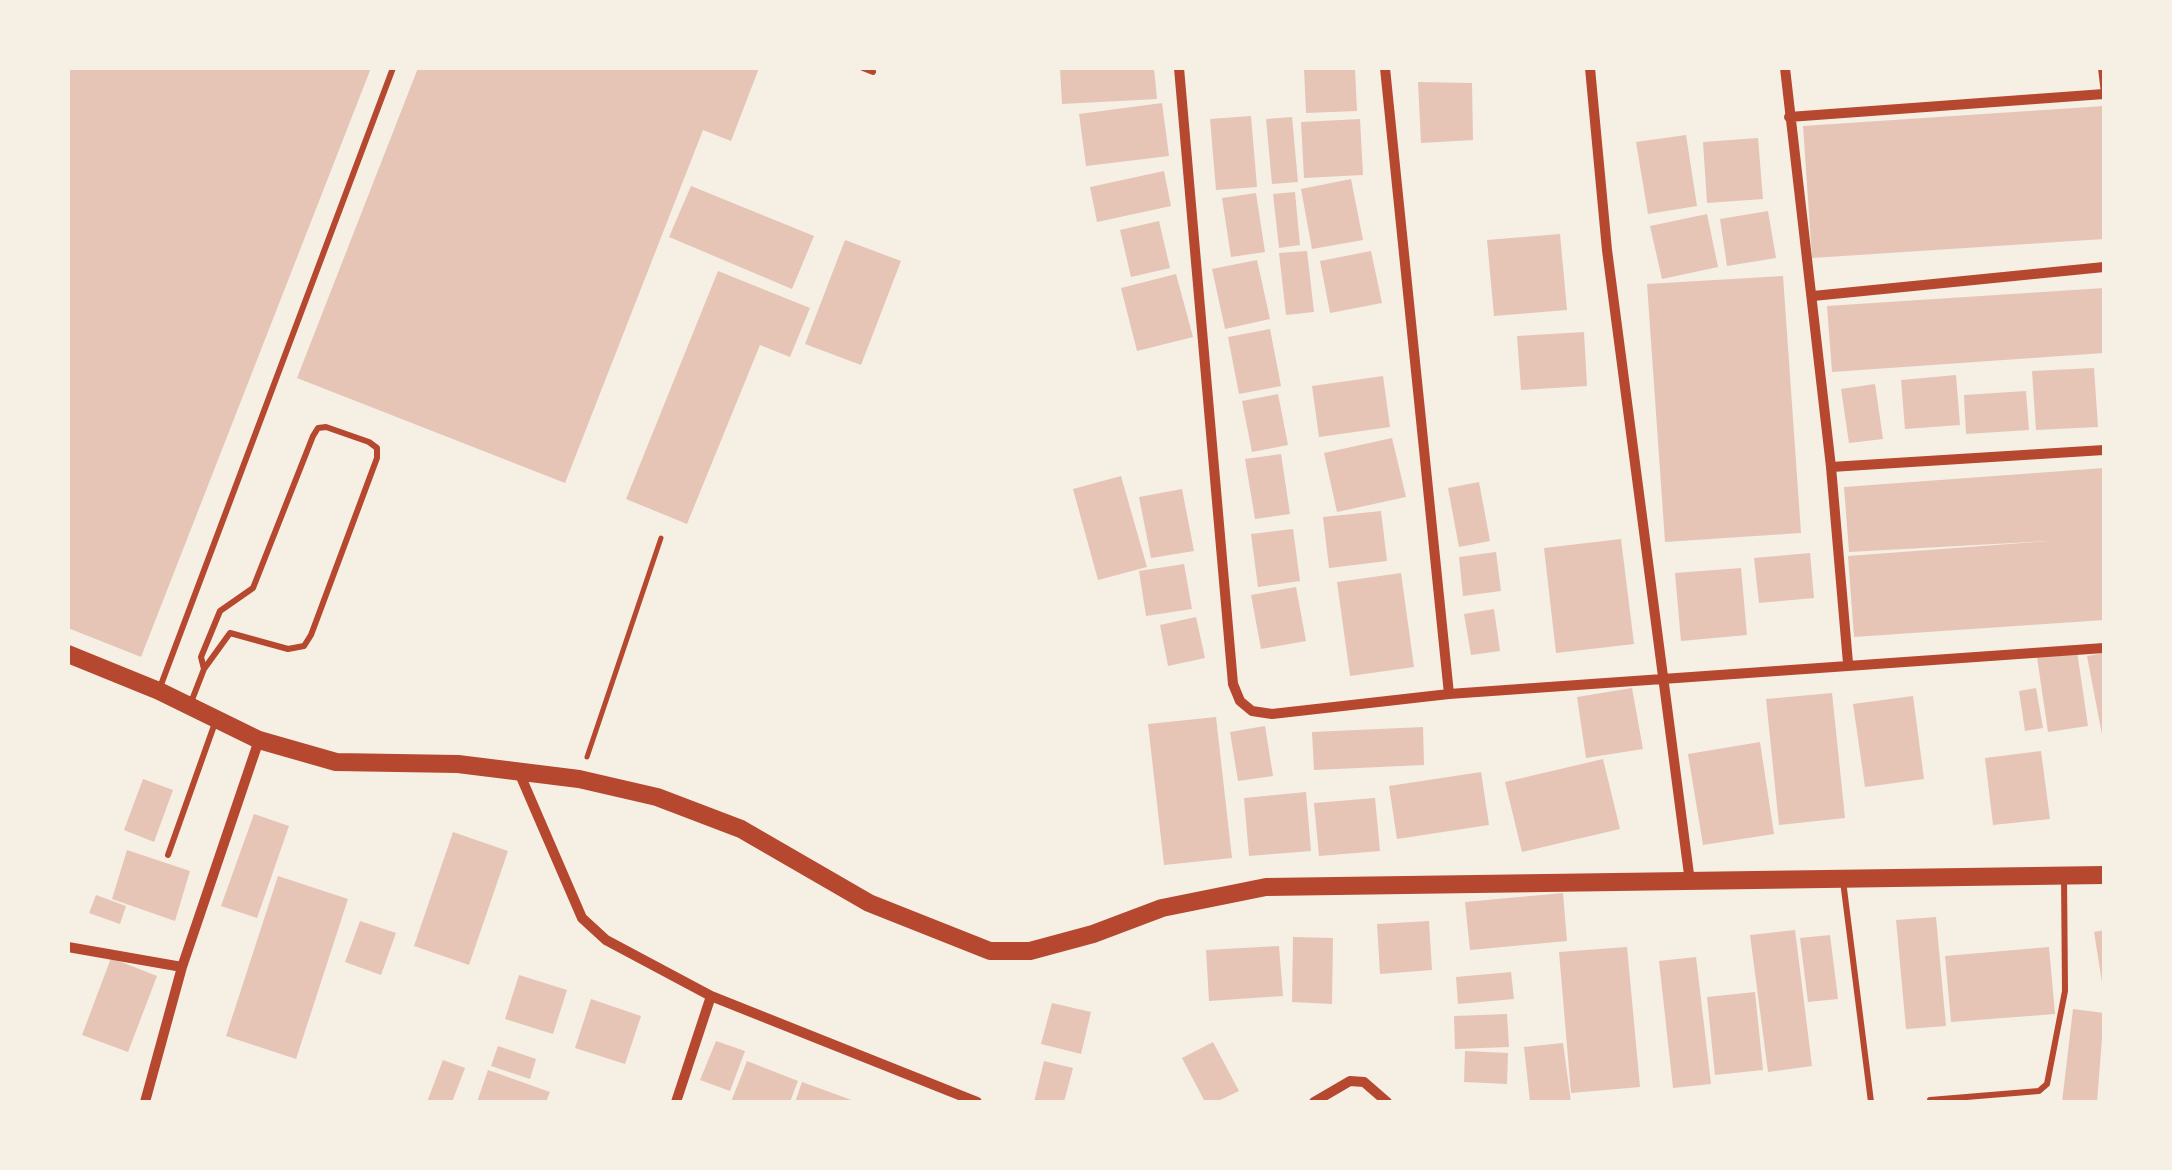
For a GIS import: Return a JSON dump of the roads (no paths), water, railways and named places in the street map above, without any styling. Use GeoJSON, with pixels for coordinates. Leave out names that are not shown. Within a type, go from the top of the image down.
{"type":"FeatureCollection","features":[{"type":"Feature","properties":{"kind":"main road"},"geometry":{"type":"LineString","coordinates":[[68,654],[159,691],[259,740],[336,762],[458,764],[518,770],[656,797],[741,829],[869,903],[990,952],[1030,951],[1093,934],[1162,908],[1266,887],[2104,875]]}},
{"type":"Feature","properties":{"kind":"street"},"geometry":{"type":"LineString","coordinates":[[1178,68],[1233,684],[1240,701],[1252,711],[1272,714],[1449,694],[2104,648]]}},
{"type":"Feature","properties":{"kind":"street"},"geometry":{"type":"LineString","coordinates":[[1385,68],[1449,694]]}},
{"type":"Feature","properties":{"kind":"street"},"geometry":{"type":"LineString","coordinates":[[1590,68],[1608,250],[1690,882]]}},
{"type":"Feature","properties":{"kind":"street"},"geometry":{"type":"LineString","coordinates":[[1784,68],[1813,296],[1848,663]]}},
{"type":"Feature","properties":{"kind":"street"},"geometry":{"type":"LineString","coordinates":[[1788,116],[2104,94]]}},
{"type":"Feature","properties":{"kind":"street"},"geometry":{"type":"LineString","coordinates":[[1813,296],[2104,267]]}},
{"type":"Feature","properties":{"kind":"street"},"geometry":{"type":"LineString","coordinates":[[1831,467],[2104,450]]}},
{"type":"Feature","properties":{"kind":"street"},"geometry":{"type":"LineString","coordinates":[[145,1102],[182,967],[259,740]]}},
{"type":"Feature","properties":{"kind":"street"},"geometry":{"type":"LineString","coordinates":[[518,770],[582,918],[606,940],[711,996],[977,1102]]}},
{"type":"Feature","properties":{"kind":"street"},"geometry":{"type":"LineString","coordinates":[[68,947],[182,967]]}},
{"type":"Feature","properties":{"kind":"street"},"geometry":{"type":"LineString","coordinates":[[676,1102],[711,996]]}},
{"type":"Feature","properties":{"kind":"street"},"geometry":{"type":"LineString","coordinates":[[1314,1102],[1350,1082],[1364,1082],[1387,1102]]}},
{"type":"Feature","properties":{"kind":"lane"},"geometry":{"type":"LineString","coordinates":[[159,691],[393,68]]}},
{"type":"Feature","properties":{"kind":"lane"},"geometry":{"type":"LineString","coordinates":[[863,68],[873,72]]}},
{"type":"Feature","properties":{"kind":"lane"},"geometry":{"type":"LineString","coordinates":[[2101,68],[2104,94]]}},
{"type":"Feature","properties":{"kind":"lane"},"geometry":{"type":"LineString","coordinates":[[190,706],[204,669],[230,632],[288,650],[304,646],[377,458],[377,448],[369,442],[318,428],[262,572],[253,588],[220,612],[201,657],[204,669]]}},
{"type":"Feature","properties":{"kind":"lane"},"geometry":{"type":"LineString","coordinates":[[168,855],[216,719]]}},
{"type":"Feature","properties":{"kind":"lane"},"geometry":{"type":"LineString","coordinates":[[1930,1100],[2039,1090],[2048,1084],[2065,991],[2064,875]]}},
{"type":"Feature","properties":{"kind":"lane"},"geometry":{"type":"LineString","coordinates":[[1843,878],[1872,1102]]}}]}
